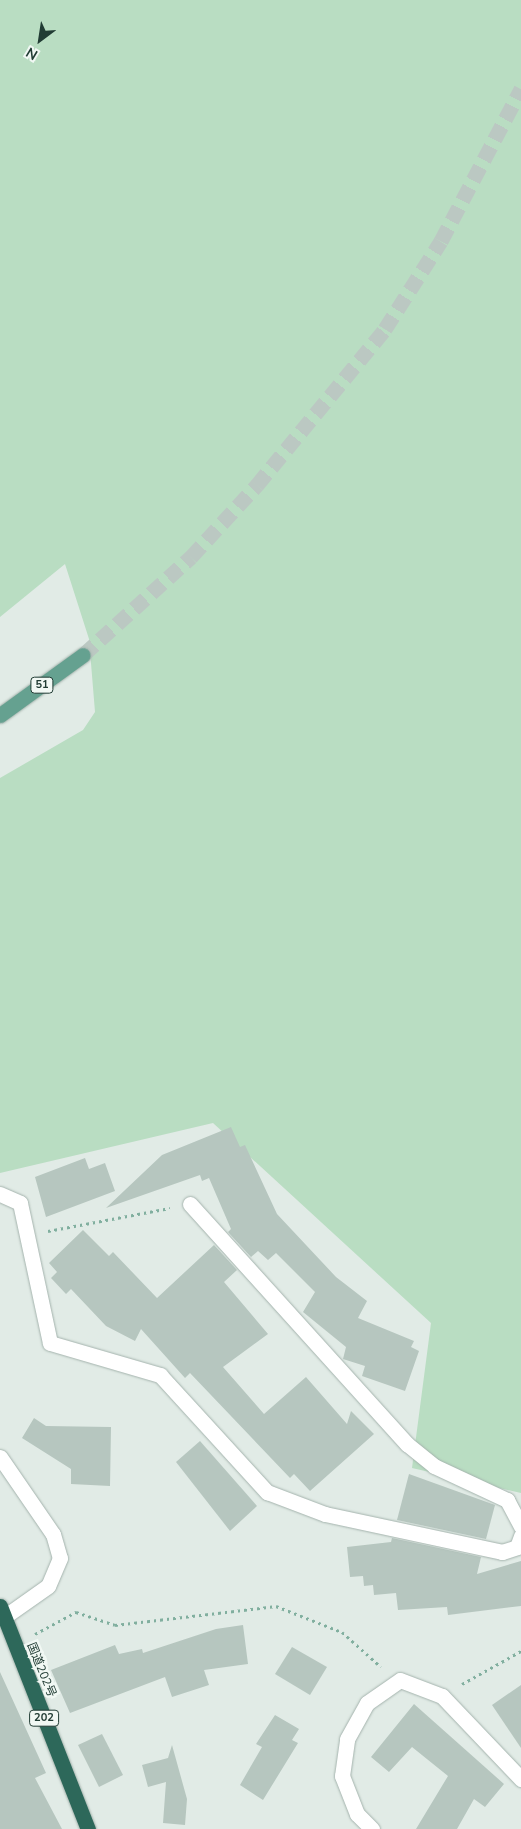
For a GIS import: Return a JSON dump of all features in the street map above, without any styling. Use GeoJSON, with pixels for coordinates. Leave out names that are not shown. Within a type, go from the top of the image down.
{"type":"FeatureCollection","features":[{"type":"Feature","properties":{"kind":"highway","name":"国道202号"},"geometry":{"type":"LineString","coordinates":[[2,1611],[88,1829]]}},
{"type":"Feature","properties":{"kind":"main road","name":"51"},"geometry":{"type":"LineString","coordinates":[[0,715],[83,655]]}},
{"type":"Feature","properties":{"kind":"street"},"geometry":{"type":"LineString","coordinates":[[0,1194],[20,1203],[50,1343],[160,1375],[267,1492],[344,1519],[502,1552],[517,1547],[521,1536]]}},
{"type":"Feature","properties":{"kind":"street"},"geometry":{"type":"LineString","coordinates":[[190,1204],[407,1444],[434,1466],[506,1500],[521,1526]]}},
{"type":"Feature","properties":{"kind":"street"},"geometry":{"type":"LineString","coordinates":[[0,1458],[53,1534],[60,1558],[48,1586],[2,1611]]}},
{"type":"Feature","properties":{"kind":"street"},"geometry":{"type":"LineString","coordinates":[[372,1829],[357,1814],[342,1776],[347,1739],[367,1703],[400,1680],[442,1696],[521,1779]]}},
{"type":"Feature","properties":{"kind":"path"},"geometry":{"type":"LineString","coordinates":[[27,1234],[190,1204]]}},
{"type":"Feature","properties":{"kind":"path"},"geometry":{"type":"LineString","coordinates":[[14,1645],[76,1612],[115,1625],[276,1606],[342,1632],[371,1661],[400,1680]]}},
{"type":"Feature","properties":{"kind":"path"},"geometry":{"type":"LineString","coordinates":[[442,1696],[521,1652]]}},
{"type":"Feature","properties":{"kind":"green space"},"geometry":{"type":"Polygon","coordinates":[[[0,0],[521,0],[521,1493],[412,1468],[431,1323],[213,1123],[0,1173],[0,778],[83,730],[95,712],[89,639],[65,564],[0,617],[0,0]]]}},
{"type":"Feature","properties":{"kind":"building"},"geometry":{"type":"Polygon","coordinates":[[[231,1127],[240,1147],[245,1145],[277,1214],[336,1277],[367,1301],[358,1318],[414,1341],[411,1347],[419,1351],[405,1391],[362,1376],[365,1366],[343,1359],[346,1347],[303,1312],[315,1292],[276,1253],[268,1260],[258,1251],[251,1257],[228,1232],[231,1229],[209,1178],[202,1181],[200,1175],[106,1208],[162,1155],[231,1127]]]}},
{"type":"Feature","properties":{"kind":"building"},"geometry":{"type":"Polygon","coordinates":[[[85,1158],[89,1169],[105,1163],[115,1191],[46,1217],[35,1177],[85,1158]]]}},
{"type":"Feature","properties":{"kind":"building"},"geometry":{"type":"Polygon","coordinates":[[[83,1230],[109,1256],[113,1252],[157,1298],[214,1245],[237,1270],[224,1282],[268,1334],[223,1367],[264,1414],[306,1377],[347,1424],[351,1411],[374,1434],[310,1491],[294,1474],[290,1478],[190,1373],[185,1378],[141,1329],[135,1341],[106,1326],[71,1289],[66,1294],[51,1278],[57,1272],[49,1263],[83,1230]]]}},
{"type":"Feature","properties":{"kind":"building"},"geometry":{"type":"Polygon","coordinates":[[[34,1418],[46,1426],[111,1427],[110,1486],[71,1484],[71,1469],[22,1438],[34,1418]]]}},
{"type":"Feature","properties":{"kind":"building"},"geometry":{"type":"Polygon","coordinates":[[[200,1441],[257,1506],[230,1531],[176,1462],[200,1441]]]}},
{"type":"Feature","properties":{"kind":"building"},"geometry":{"type":"Polygon","coordinates":[[[409,1474],[495,1505],[486,1539],[397,1520],[409,1474]]]}},
{"type":"Feature","properties":{"kind":"building"},"geometry":{"type":"Polygon","coordinates":[[[392,1538],[481,1557],[477,1574],[521,1561],[521,1606],[448,1615],[447,1607],[398,1610],[396,1593],[374,1595],[373,1585],[364,1586],[363,1576],[350,1577],[347,1547],[391,1542],[392,1538]]]}},
{"type":"Feature","properties":{"kind":"building"},"geometry":{"type":"Polygon","coordinates":[[[243,1625],[248,1664],[204,1670],[209,1685],[172,1697],[165,1677],[70,1713],[51,1670],[115,1645],[119,1654],[142,1649],[143,1653],[216,1629],[243,1625]]]}},
{"type":"Feature","properties":{"kind":"building"},"geometry":{"type":"Polygon","coordinates":[[[292,1647],[327,1667],[310,1695],[275,1674],[292,1647]]]}},
{"type":"Feature","properties":{"kind":"building"},"geometry":{"type":"Polygon","coordinates":[[[0,1672],[46,1773],[35,1778],[62,1829],[0,1829],[0,1672]]]}},
{"type":"Feature","properties":{"kind":"building"},"geometry":{"type":"Polygon","coordinates":[[[521,1685],[521,1748],[492,1705],[521,1685]]]}},
{"type":"Feature","properties":{"kind":"building"},"geometry":{"type":"Polygon","coordinates":[[[414,1704],[504,1784],[485,1807],[474,1799],[457,1829],[416,1829],[448,1776],[412,1747],[389,1772],[371,1757],[414,1704]]]}},
{"type":"Feature","properties":{"kind":"building"},"geometry":{"type":"Polygon","coordinates":[[[275,1715],[299,1729],[292,1740],[298,1743],[263,1800],[240,1785],[262,1747],[256,1744],[275,1715]]]}},
{"type":"Feature","properties":{"kind":"building"},"geometry":{"type":"Polygon","coordinates":[[[102,1734],[123,1775],[99,1787],[78,1745],[102,1734]]]}},
{"type":"Feature","properties":{"kind":"building"},"geometry":{"type":"Polygon","coordinates":[[[172,1745],[187,1799],[185,1825],[163,1823],[166,1782],[148,1787],[142,1765],[168,1758],[172,1745]]]}},
{"type":"Feature","properties":{"kind":"tunnel"},"geometry":{"type":"LineString","coordinates":[[83,655],[191,557],[257,485],[385,329],[441,241],[521,89]]}}]}
